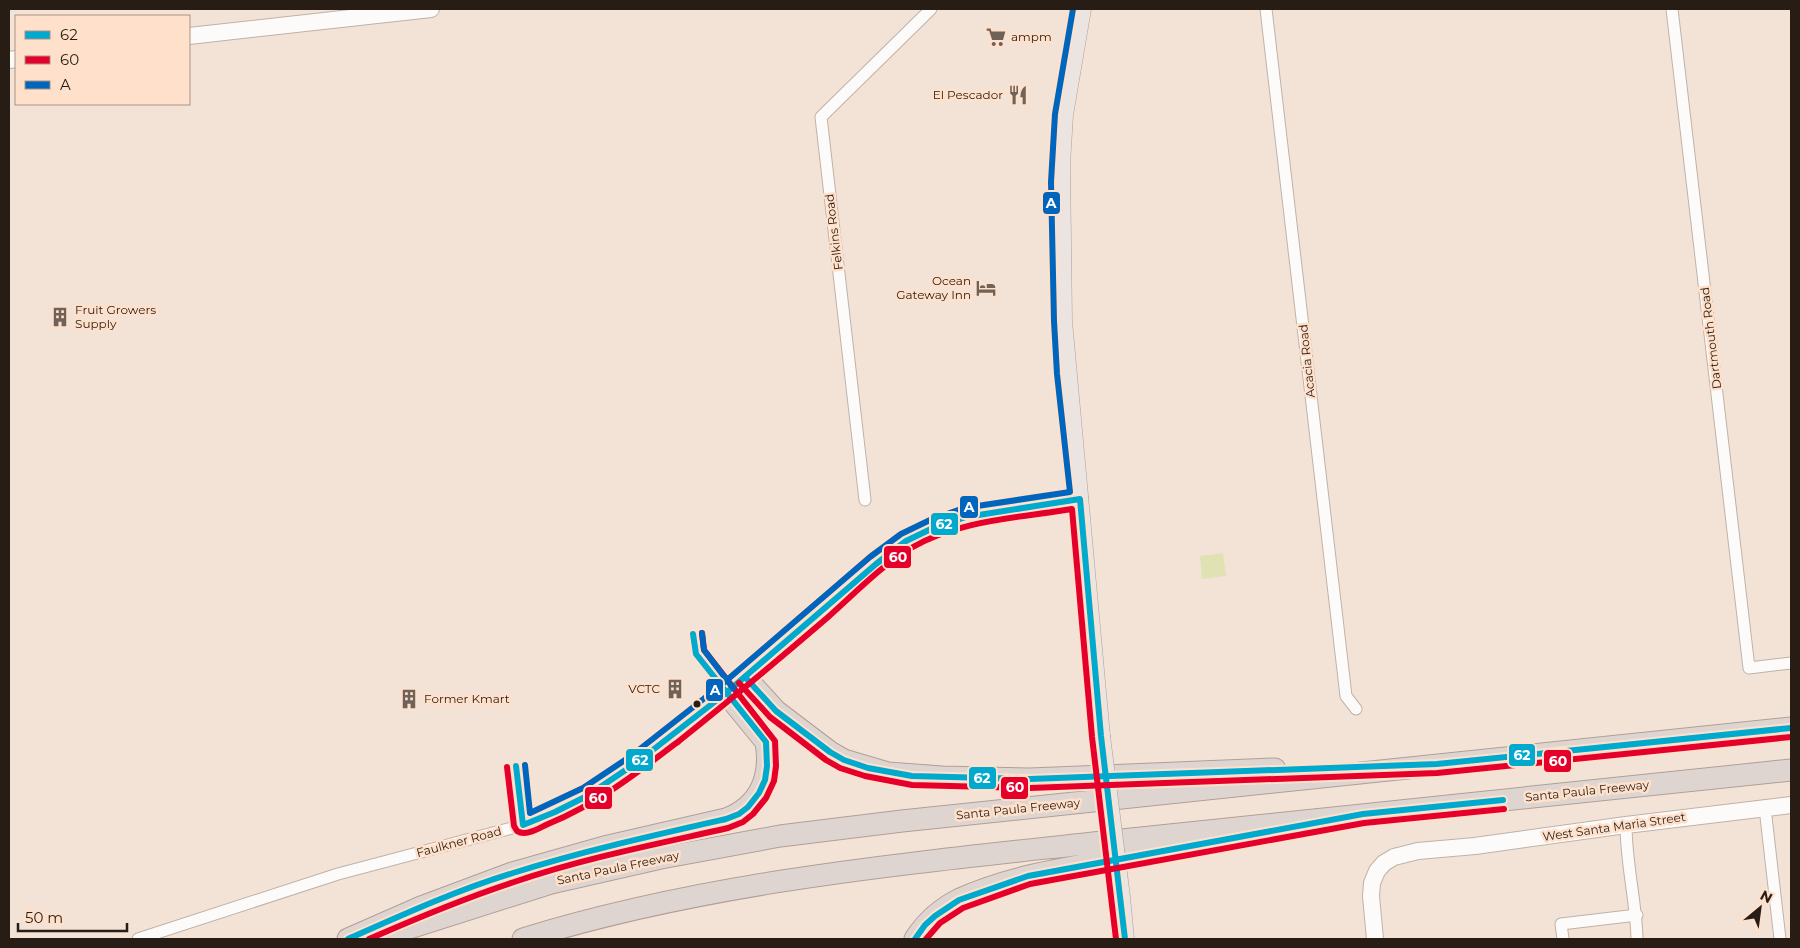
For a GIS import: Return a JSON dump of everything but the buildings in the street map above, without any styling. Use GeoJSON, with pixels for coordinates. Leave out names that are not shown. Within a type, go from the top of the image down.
{"type":"FeatureCollection","features":[{"type":"Feature","properties":{"kind":"highway"},"geometry":{"type":"LineString","coordinates":[[745,676],[776,711],[830,752],[844,760],[868,768],[912,776],[1030,779],[1140,773],[1437,764]]}},
{"type":"Feature","properties":{"kind":"highway"},"geometry":{"type":"LineString","coordinates":[[348,939],[421,907],[512,873],[604,847],[726,819],[739,814],[748,807],[759,793],[765,780],[767,766],[766,742],[726,693]]}},
{"type":"Feature","properties":{"kind":"highway","name":"Santa Paula Freeway"},"geometry":{"type":"LineString","coordinates":[[375,939],[551,883],[661,858],[780,836],[902,821],[1791,728]]}},
{"type":"Feature","properties":{"kind":"highway","name":"Santa Paula Freeway"},"geometry":{"type":"LineString","coordinates":[[523,939],[564,926],[672,900],[788,880],[910,863],[1791,770]]}},
{"type":"Feature","properties":{"kind":"highway"},"geometry":{"type":"LineString","coordinates":[[915,939],[924,925],[959,900],[1028,876],[1363,814]]}},
{"type":"Feature","properties":{"kind":"main road"},"geometry":{"type":"LineString","coordinates":[[190,36],[431,9]]}},
{"type":"Feature","properties":{"kind":"main road"},"geometry":{"type":"LineString","coordinates":[[1082,9],[1064,115],[1060,182],[1063,321],[1066,374],[1080,499],[1101,736],[1125,939]]}},
{"type":"Feature","properties":{"kind":"main road","name":"Faulkner Road"},"geometry":{"type":"LineString","coordinates":[[726,693],[876,564],[906,541],[932,528],[966,517],[1080,499]]}},
{"type":"Feature","properties":{"kind":"main road","name":"West Santa Maria Street"},"geometry":{"type":"LineString","coordinates":[[1375,939],[1371,896],[1372,883],[1384,863],[1394,856],[1418,851],[1438,850],[1626,824],[1791,805]]}},
{"type":"Feature","properties":{"kind":"street","name":"Felkins Road"},"geometry":{"type":"LineString","coordinates":[[866,500],[821,117],[931,9]]}},
{"type":"Feature","properties":{"kind":"street","name":"Acacia Road"},"geometry":{"type":"LineString","coordinates":[[1266,9],[1346,696],[1356,709]]}},
{"type":"Feature","properties":{"kind":"street","name":"Dartmouth Road"},"geometry":{"type":"LineString","coordinates":[[1672,9],[1749,668],[1791,664]]}},
{"type":"Feature","properties":{"kind":"street","name":"Faulkner Road"},"geometry":{"type":"LineString","coordinates":[[138,939],[338,874],[523,825],[555,812],[607,784],[726,693]]}},
{"type":"Feature","properties":{"kind":"street"},"geometry":{"type":"LineString","coordinates":[[1765,808],[1780,939]]}},
{"type":"Feature","properties":{"kind":"street"},"geometry":{"type":"LineString","coordinates":[[1626,824],[1626,838],[1637,915],[1637,939]]}},
{"type":"Feature","properties":{"kind":"street"},"geometry":{"type":"LineString","coordinates":[[1563,939],[1560,924],[1637,915]]}},
{"type":"Feature","properties":{"kind":"green space"},"geometry":{"type":"Polygon","coordinates":[[[1223,553],[1226,576],[1202,579],[1200,556],[1223,553]]]}},
{"type":"Feature","properties":{"kind":"transit line","name":"A"},"geometry":{"type":"LineString","coordinates":[[525,765],[530,813],[583,788],[631,756],[720,686],[870,557],[901,534],[930,520],[964,508],[1070,492],[1057,374],[1051,182],[1055,114],[1073,9]]}},
{"type":"Feature","properties":{"kind":"transit line","name":"62"},"geometry":{"type":"LineString","coordinates":[[516,766],[523,825],[587,796],[636,763],[726,693],[876,564],[906,541],[933,528],[966,517],[1080,499],[1101,736],[1125,939]]}},
{"type":"Feature","properties":{"kind":"transit line","name":"60"},"geometry":{"type":"LineString","coordinates":[[507,767],[514,826],[521,833],[537,830],[600,797],[679,741],[827,618],[879,571],[911,548],[949,531],[989,521],[1072,509],[1092,737],[1116,939]]}},
{"type":"Feature","properties":{"kind":"transit line","name":"60"},"geometry":{"type":"LineString","coordinates":[[369,939],[477,895],[540,873],[728,828],[743,822],[753,814],[766,798],[774,781],[776,766],[775,741],[704,650],[702,633]]}},
{"type":"Feature","properties":{"kind":"transit line","name":"A"},"geometry":{"type":"LineString","coordinates":[[702,633],[704,650],[733,688]]}},
{"type":"Feature","properties":{"kind":"transit line","name":"62"},"geometry":{"type":"LineString","coordinates":[[348,939],[430,903],[492,880],[592,850],[726,819],[739,814],[748,807],[759,793],[765,780],[767,766],[766,742],[696,654],[693,634]]}},
{"type":"Feature","properties":{"kind":"transit line","name":"62"},"geometry":{"type":"LineString","coordinates":[[745,677],[776,711],[830,752],[844,760],[868,768],[912,776],[1030,779],[1437,764],[1791,728]]}},
{"type":"Feature","properties":{"kind":"transit line","name":"60"},"geometry":{"type":"LineString","coordinates":[[739,683],[770,717],[826,760],[840,768],[865,776],[912,785],[1030,788],[1437,773],[1791,737]]}},
{"type":"Feature","properties":{"kind":"transit line","name":"62"},"geometry":{"type":"LineString","coordinates":[[915,939],[925,925],[935,916],[959,900],[1028,876],[1363,814],[1503,800]]}},
{"type":"Feature","properties":{"kind":"transit line","name":"60"},"geometry":{"type":"LineString","coordinates":[[926,939],[940,923],[963,908],[1030,884],[1364,823],[1504,809]]}},
{"type":"Feature","properties":{"kind":"place","name":"ampm"},"geometry":{"type":"Point","coordinates":[996,37]}},
{"type":"Feature","properties":{"kind":"place","name":"El Pescador"},"geometry":{"type":"Point","coordinates":[1018,95]}},
{"type":"Feature","properties":{"kind":"place","name":"Ocean Gateway Inn"},"geometry":{"type":"Point","coordinates":[986,288]}},
{"type":"Feature","properties":{"kind":"place","name":"Fruit Growers Supply"},"geometry":{"type":"Point","coordinates":[60,317]}},
{"type":"Feature","properties":{"kind":"place","name":"VCTC"},"geometry":{"type":"Point","coordinates":[675,689]}},
{"type":"Feature","properties":{"kind":"place","name":"Former Kmart"},"geometry":{"type":"Point","coordinates":[409,699]}}]}
